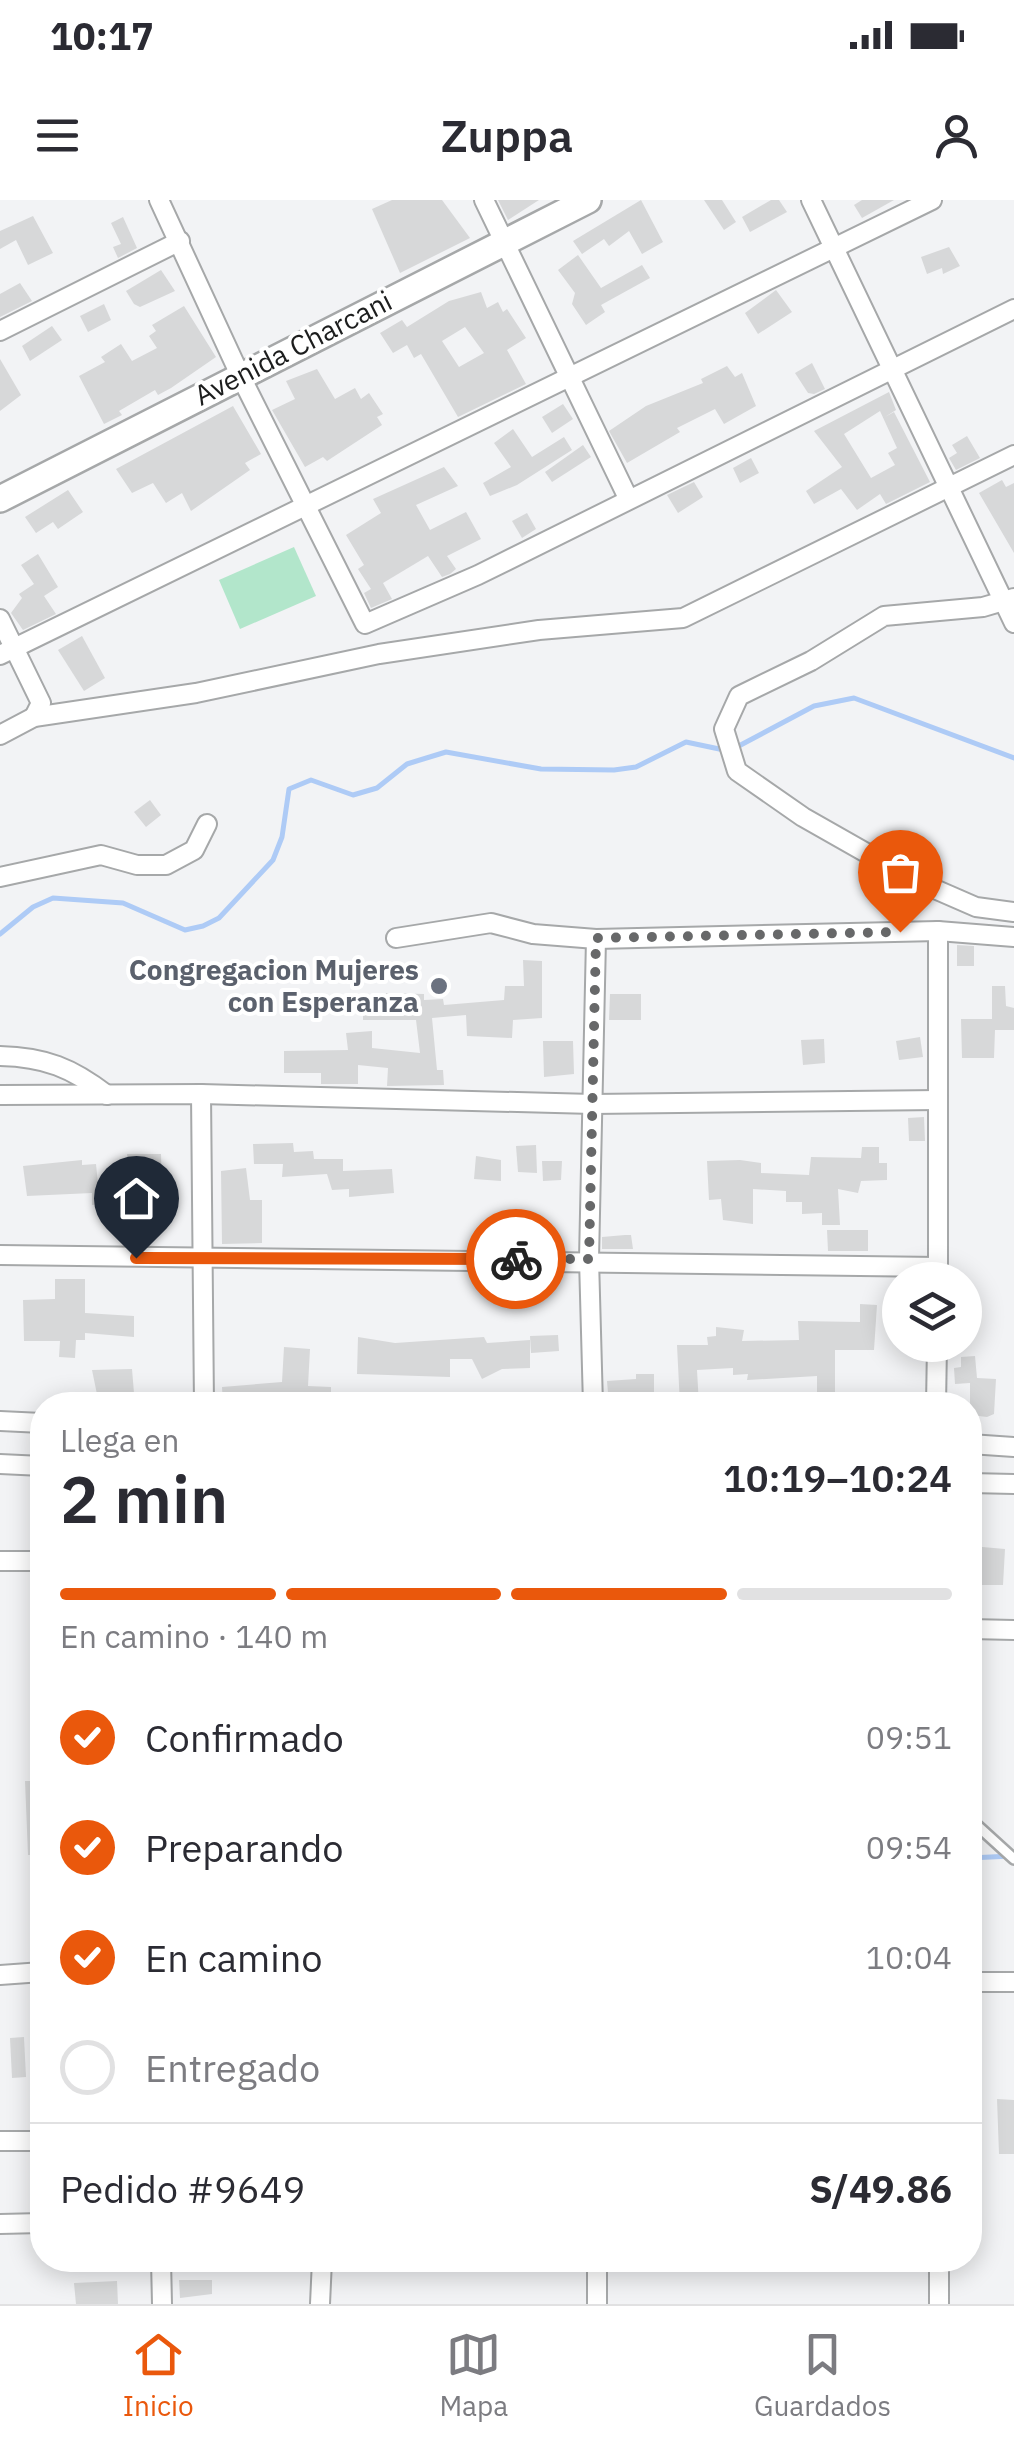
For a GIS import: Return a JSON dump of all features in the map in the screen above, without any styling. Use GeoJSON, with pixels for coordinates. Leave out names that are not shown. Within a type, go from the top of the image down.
{"type":"FeatureCollection","features":[{"type":"Feature","properties":{"kind":"main road","name":"Avenida Charcani"},"geometry":{"type":"LineString","coordinates":[[0,499],[588,200]]}},
{"type":"Feature","properties":{"kind":"street"},"geometry":{"type":"LineString","coordinates":[[159,200],[240,375],[365,624],[478,574],[1014,309]]}},
{"type":"Feature","properties":{"kind":"street"},"geometry":{"type":"LineString","coordinates":[[484,200],[628,498]]}},
{"type":"Feature","properties":{"kind":"street"},"geometry":{"type":"LineString","coordinates":[[811,200],[1009,600],[1014,624]]}},
{"type":"Feature","properties":{"kind":"street"},"geometry":{"type":"LineString","coordinates":[[7,651],[932,200]]}},
{"type":"Feature","properties":{"kind":"street"},"geometry":{"type":"LineString","coordinates":[[0,331],[180,241]]}},
{"type":"Feature","properties":{"kind":"street"},"geometry":{"type":"LineString","coordinates":[[0,735],[34,716],[196,694],[379,654],[539,630],[683,618],[1014,455]]}},
{"type":"Feature","properties":{"kind":"street"},"geometry":{"type":"LineString","coordinates":[[1009,600],[938,613],[884,616],[811,661],[738,696],[724,728],[737,771],[803,818],[914,880],[976,907],[1014,912]]}},
{"type":"Feature","properties":{"kind":"street"},"geometry":{"type":"LineString","coordinates":[[0,619],[7,651],[41,703],[34,716]]}},
{"type":"Feature","properties":{"kind":"street"},"geometry":{"type":"LineString","coordinates":[[0,876],[101,855],[137,865],[166,865],[194,850],[207,824]]}},
{"type":"Feature","properties":{"kind":"street"},"geometry":{"type":"LineString","coordinates":[[396,938],[491,923],[532,934],[596,938],[938,932],[1014,938]]}},
{"type":"Feature","properties":{"kind":"street"},"geometry":{"type":"LineString","coordinates":[[938,932],[938,1262]]}},
{"type":"Feature","properties":{"kind":"street"},"geometry":{"type":"LineString","coordinates":[[592,1392],[589,1259],[596,938]]}},
{"type":"Feature","properties":{"kind":"street"},"geometry":{"type":"LineString","coordinates":[[0,1056],[29,1056],[70,1067],[107,1095]]}},
{"type":"Feature","properties":{"kind":"street"},"geometry":{"type":"LineString","coordinates":[[0,1096],[201,1094],[593,1104],[938,1100]]}},
{"type":"Feature","properties":{"kind":"street"},"geometry":{"type":"LineString","coordinates":[[201,1094],[204,1392]]}},
{"type":"Feature","properties":{"kind":"street"},"geometry":{"type":"LineString","coordinates":[[0,1255],[203,1260],[589,1259],[882,1272]]}},
{"type":"Feature","properties":{"kind":"street"},"geometry":{"type":"LineString","coordinates":[[936,1392],[937,1362]]}},
{"type":"Feature","properties":{"kind":"street"},"geometry":{"type":"LineString","coordinates":[[0,1422],[30,1423]]}},
{"type":"Feature","properties":{"kind":"street"},"geometry":{"type":"LineString","coordinates":[[982,1445],[1014,1447]]}},
{"type":"Feature","properties":{"kind":"street"},"geometry":{"type":"LineString","coordinates":[[0,1464],[30,1465]]}},
{"type":"Feature","properties":{"kind":"street"},"geometry":{"type":"LineString","coordinates":[[982,1483],[1014,1484]]}},
{"type":"Feature","properties":{"kind":"street"},"geometry":{"type":"LineString","coordinates":[[0,1561],[30,1561]]}},
{"type":"Feature","properties":{"kind":"street"},"geometry":{"type":"LineString","coordinates":[[982,1629],[1014,1630]]}},
{"type":"Feature","properties":{"kind":"street"},"geometry":{"type":"LineString","coordinates":[[0,1976],[30,1973]]}},
{"type":"Feature","properties":{"kind":"street"},"geometry":{"type":"LineString","coordinates":[[982,1982],[1014,1982]]}},
{"type":"Feature","properties":{"kind":"street"},"geometry":{"type":"LineString","coordinates":[[0,2141],[30,2141]]}},
{"type":"Feature","properties":{"kind":"street"},"geometry":{"type":"LineString","coordinates":[[0,2224],[30,2223]]}},
{"type":"Feature","properties":{"kind":"street"},"geometry":{"type":"LineString","coordinates":[[161,2272],[162,2304]]}},
{"type":"Feature","properties":{"kind":"street"},"geometry":{"type":"LineString","coordinates":[[320,2304],[321,2272]]}},
{"type":"Feature","properties":{"kind":"street"},"geometry":{"type":"LineString","coordinates":[[596,2304],[597,2272]]}},
{"type":"Feature","properties":{"kind":"street"},"geometry":{"type":"LineString","coordinates":[[939,2272],[939,2304]]}},
{"type":"Feature","properties":{"kind":"lane"},"geometry":{"type":"LineString","coordinates":[[982,1830],[1014,1859]]}},
{"type":"Feature","properties":{"kind":"green space"},"geometry":{"type":"Polygon","coordinates":[[[294,547],[316,596],[240,629],[219,580],[294,547]]]}},
{"type":"Feature","properties":{"kind":"building"},"geometry":{"type":"Polygon","coordinates":[[[392,200],[442,200],[470,238],[400,273],[372,209],[392,200]]]}},
{"type":"Feature","properties":{"kind":"building"},"geometry":{"type":"Polygon","coordinates":[[[498,200],[539,200],[508,220],[498,200]]]}},
{"type":"Feature","properties":{"kind":"building"},"geometry":{"type":"Polygon","coordinates":[[[641,200],[663,242],[642,254],[629,231],[609,246],[604,239],[582,254],[573,241],[641,200]]]}},
{"type":"Feature","properties":{"kind":"building"},"geometry":{"type":"Polygon","coordinates":[[[704,200],[722,200],[736,222],[724,230],[704,200]]]}},
{"type":"Feature","properties":{"kind":"building"},"geometry":{"type":"Polygon","coordinates":[[[771,200],[779,200],[787,212],[750,232],[742,217],[771,200]]]}},
{"type":"Feature","properties":{"kind":"building"},"geometry":{"type":"Polygon","coordinates":[[[862,200],[894,200],[862,218],[854,205],[862,200]]]}},
{"type":"Feature","properties":{"kind":"building"},"geometry":{"type":"Polygon","coordinates":[[[33,216],[53,253],[28,265],[16,240],[0,249],[0,231],[33,216]]]}},
{"type":"Feature","properties":{"kind":"building"},"geometry":{"type":"Polygon","coordinates":[[[123,217],[137,248],[118,258],[113,247],[121,244],[111,223],[123,217]]]}},
{"type":"Feature","properties":{"kind":"building"},"geometry":{"type":"Polygon","coordinates":[[[949,247],[960,266],[943,274],[942,268],[927,274],[921,257],[949,247]]]}},
{"type":"Feature","properties":{"kind":"building"},"geometry":{"type":"Polygon","coordinates":[[[578,255],[601,288],[642,265],[650,278],[601,305],[605,312],[586,325],[572,304],[575,293],[558,270],[578,255]]]}},
{"type":"Feature","properties":{"kind":"building"},"geometry":{"type":"Polygon","coordinates":[[[161,270],[175,291],[140,307],[134,304],[126,291],[161,270]]]}},
{"type":"Feature","properties":{"kind":"building"},"geometry":{"type":"Polygon","coordinates":[[[20,283],[32,301],[0,317],[0,294],[20,283]]]}},
{"type":"Feature","properties":{"kind":"building"},"geometry":{"type":"Polygon","coordinates":[[[776,290],[792,312],[758,334],[745,313],[776,290]]]}},
{"type":"Feature","properties":{"kind":"building"},"geometry":{"type":"Polygon","coordinates":[[[481,292],[487,308],[498,302],[526,338],[507,350],[526,384],[458,417],[421,354],[414,358],[407,345],[393,353],[380,333],[402,320],[407,327],[449,301],[481,292]],[[465,327],[442,341],[459,367],[484,353],[465,327]]]}},
{"type":"Feature","properties":{"kind":"building"},"geometry":{"type":"Polygon","coordinates":[[[104,304],[111,320],[88,332],[80,316],[104,304]]]}},
{"type":"Feature","properties":{"kind":"building"},"geometry":{"type":"Polygon","coordinates":[[[184,306],[216,357],[171,388],[158,395],[155,390],[104,424],[79,376],[105,362],[101,357],[121,344],[132,361],[157,348],[149,336],[156,331],[152,325],[184,306]]]}},
{"type":"Feature","properties":{"kind":"building"},"geometry":{"type":"Polygon","coordinates":[[[52,326],[62,340],[30,361],[22,346],[52,326]]]}},
{"type":"Feature","properties":{"kind":"building"},"geometry":{"type":"Polygon","coordinates":[[[0,359],[21,395],[0,411],[0,359]]]}},
{"type":"Feature","properties":{"kind":"building"},"geometry":{"type":"Polygon","coordinates":[[[812,363],[825,389],[814,394],[808,393],[795,373],[812,363]]]}},
{"type":"Feature","properties":{"kind":"building"},"geometry":{"type":"Polygon","coordinates":[[[727,366],[735,377],[742,373],[756,406],[724,424],[715,409],[677,428],[680,432],[627,463],[609,431],[646,406],[703,383],[701,379],[727,366]]]}},
{"type":"Feature","properties":{"kind":"building"},"geometry":{"type":"Polygon","coordinates":[[[317,369],[335,399],[355,388],[361,399],[369,393],[383,414],[377,417],[382,425],[327,461],[323,457],[305,467],[272,410],[295,399],[286,381],[317,369]]]}},
{"type":"Feature","properties":{"kind":"building"},"geometry":{"type":"Polygon","coordinates":[[[889,392],[896,410],[885,417],[894,412],[930,482],[886,504],[880,494],[857,510],[841,489],[814,504],[806,491],[842,467],[814,431],[889,392]],[[880,411],[844,434],[871,478],[895,465],[888,453],[897,448],[880,411]]]}},
{"type":"Feature","properties":{"kind":"building"},"geometry":{"type":"Polygon","coordinates":[[[563,404],[573,419],[552,433],[542,417],[563,404]]]}},
{"type":"Feature","properties":{"kind":"building"},"geometry":{"type":"Polygon","coordinates":[[[233,406],[261,454],[245,463],[250,470],[191,511],[182,493],[166,503],[153,483],[132,493],[116,469],[233,406]]]}},
{"type":"Feature","properties":{"kind":"building"},"geometry":{"type":"Polygon","coordinates":[[[513,429],[532,457],[564,437],[572,450],[517,485],[490,496],[483,483],[511,467],[494,443],[513,429]]]}},
{"type":"Feature","properties":{"kind":"building"},"geometry":{"type":"Polygon","coordinates":[[[967,436],[980,458],[956,470],[949,458],[957,453],[952,445],[967,436]]]}},
{"type":"Feature","properties":{"kind":"building"},"geometry":{"type":"Polygon","coordinates":[[[583,445],[591,457],[552,482],[545,472],[583,445]]]}},
{"type":"Feature","properties":{"kind":"building"},"geometry":{"type":"Polygon","coordinates":[[[751,458],[759,473],[740,483],[733,468],[751,458]]]}},
{"type":"Feature","properties":{"kind":"building"},"geometry":{"type":"Polygon","coordinates":[[[444,467],[458,486],[416,505],[430,530],[466,512],[481,539],[447,556],[456,569],[450,574],[442,577],[428,556],[383,583],[392,599],[371,608],[364,593],[371,589],[358,569],[364,565],[346,535],[381,513],[373,499],[444,467]]]}},
{"type":"Feature","properties":{"kind":"building"},"geometry":{"type":"Polygon","coordinates":[[[1002,480],[1006,487],[1014,483],[1014,553],[979,493],[1002,480]]]}},
{"type":"Feature","properties":{"kind":"building"},"geometry":{"type":"Polygon","coordinates":[[[694,482],[703,497],[678,513],[667,495],[694,482]]]}},
{"type":"Feature","properties":{"kind":"building"},"geometry":{"type":"Polygon","coordinates":[[[68,490],[83,512],[58,529],[53,522],[36,533],[25,517],[68,490]]]}},
{"type":"Feature","properties":{"kind":"building"},"geometry":{"type":"Polygon","coordinates":[[[527,513],[536,529],[522,538],[512,521],[527,513]]]}},
{"type":"Feature","properties":{"kind":"building"},"geometry":{"type":"Polygon","coordinates":[[[38,554],[58,587],[44,596],[56,614],[23,630],[11,613],[22,598],[19,594],[34,584],[21,565],[38,554]]]}},
{"type":"Feature","properties":{"kind":"building"},"geometry":{"type":"Polygon","coordinates":[[[82,636],[105,678],[84,691],[58,650],[82,636]]]}},
{"type":"Feature","properties":{"kind":"building"},"geometry":{"type":"Polygon","coordinates":[[[150,800],[161,815],[146,827],[134,812],[150,800]]]}},
{"type":"Feature","properties":{"kind":"building"},"geometry":{"type":"Polygon","coordinates":[[[957,945],[974,946],[974,966],[957,966],[957,945]]]}},
{"type":"Feature","properties":{"kind":"building"},"geometry":{"type":"Polygon","coordinates":[[[523,960],[542,961],[542,1018],[513,1020],[512,1038],[467,1036],[466,1015],[432,1018],[437,1070],[443,1070],[444,1085],[387,1086],[388,1068],[358,1065],[358,1084],[321,1084],[321,1073],[284,1073],[284,1051],[348,1050],[346,1033],[372,1031],[372,1048],[420,1053],[416,1020],[363,1020],[363,1006],[387,1005],[386,993],[424,994],[424,1000],[443,999],[444,1005],[504,1000],[505,986],[524,986],[523,960]]]}},
{"type":"Feature","properties":{"kind":"building"},"geometry":{"type":"Polygon","coordinates":[[[992,986],[1005,986],[1006,1006],[1014,1008],[1014,1030],[995,1030],[994,1058],[962,1058],[961,1019],[992,1019],[992,986]]]}},
{"type":"Feature","properties":{"kind":"building"},"geometry":{"type":"Polygon","coordinates":[[[610,994],[641,994],[641,1020],[609,1020],[610,994]]]}},
{"type":"Feature","properties":{"kind":"building"},"geometry":{"type":"Polygon","coordinates":[[[920,1037],[923,1057],[899,1060],[896,1041],[920,1037]]]}},
{"type":"Feature","properties":{"kind":"building"},"geometry":{"type":"Polygon","coordinates":[[[824,1039],[825,1063],[803,1065],[801,1040],[824,1039]]]}},
{"type":"Feature","properties":{"kind":"building"},"geometry":{"type":"Polygon","coordinates":[[[543,1041],[573,1041],[574,1074],[544,1077],[543,1041]]]}},
{"type":"Feature","properties":{"kind":"building"},"geometry":{"type":"Polygon","coordinates":[[[924,1117],[925,1141],[909,1141],[908,1118],[924,1117]]]}},
{"type":"Feature","properties":{"kind":"building"},"geometry":{"type":"Polygon","coordinates":[[[293,1143],[294,1152],[313,1151],[314,1159],[343,1159],[343,1171],[392,1169],[394,1193],[349,1197],[349,1189],[332,1190],[327,1174],[282,1177],[283,1164],[254,1164],[253,1144],[293,1143]]]}},
{"type":"Feature","properties":{"kind":"building"},"geometry":{"type":"Polygon","coordinates":[[[536,1145],[537,1173],[518,1172],[516,1146],[536,1145]]]}},
{"type":"Feature","properties":{"kind":"building"},"geometry":{"type":"Polygon","coordinates":[[[862,1147],[879,1147],[879,1163],[887,1163],[887,1180],[861,1181],[858,1193],[838,1189],[840,1225],[822,1225],[822,1213],[802,1214],[802,1202],[786,1202],[786,1191],[753,1189],[753,1224],[723,1220],[721,1199],[709,1200],[707,1161],[740,1160],[761,1163],[761,1173],[809,1175],[811,1157],[861,1158],[862,1147]]]}},
{"type":"Feature","properties":{"kind":"building"},"geometry":{"type":"Polygon","coordinates":[[[127,1154],[161,1154],[162,1197],[92,1205],[92,1193],[27,1196],[23,1166],[82,1160],[82,1165],[96,1164],[98,1184],[130,1180],[127,1154]]]}},
{"type":"Feature","properties":{"kind":"building"},"geometry":{"type":"Polygon","coordinates":[[[476,1156],[501,1160],[501,1181],[474,1179],[476,1156]]]}},
{"type":"Feature","properties":{"kind":"building"},"geometry":{"type":"Polygon","coordinates":[[[542,1161],[562,1161],[561,1180],[543,1181],[542,1161]]]}},
{"type":"Feature","properties":{"kind":"building"},"geometry":{"type":"Polygon","coordinates":[[[246,1168],[250,1200],[262,1200],[262,1243],[222,1244],[221,1171],[246,1168]]]}},
{"type":"Feature","properties":{"kind":"building"},"geometry":{"type":"Polygon","coordinates":[[[827,1230],[868,1230],[868,1251],[828,1251],[827,1230]]]}},
{"type":"Feature","properties":{"kind":"building"},"geometry":{"type":"Polygon","coordinates":[[[631,1235],[633,1249],[602,1249],[602,1237],[631,1235]]]}},
{"type":"Feature","properties":{"kind":"building"},"geometry":{"type":"Polygon","coordinates":[[[55,1279],[85,1279],[85,1313],[134,1316],[134,1337],[85,1333],[85,1340],[76,1340],[75,1358],[59,1357],[60,1341],[24,1341],[23,1300],[55,1299],[55,1279]]]}},
{"type":"Feature","properties":{"kind":"building"},"geometry":{"type":"Polygon","coordinates":[[[860,1304],[877,1305],[874,1350],[835,1350],[835,1392],[817,1392],[817,1376],[747,1380],[748,1374],[733,1375],[733,1368],[697,1370],[698,1392],[679,1392],[677,1345],[708,1345],[707,1337],[716,1336],[716,1327],[744,1330],[742,1341],[799,1340],[798,1321],[860,1322],[860,1304]]]}},
{"type":"Feature","properties":{"kind":"building"},"geometry":{"type":"Polygon","coordinates":[[[558,1335],[559,1351],[531,1353],[530,1336],[558,1335]]]}},
{"type":"Feature","properties":{"kind":"building"},"geometry":{"type":"Polygon","coordinates":[[[358,1337],[395,1343],[484,1337],[487,1343],[530,1340],[530,1368],[502,1369],[482,1379],[472,1359],[450,1359],[450,1377],[357,1374],[358,1337]]]}},
{"type":"Feature","properties":{"kind":"building"},"geometry":{"type":"Polygon","coordinates":[[[284,1347],[310,1349],[308,1386],[331,1387],[331,1392],[222,1392],[222,1387],[282,1382],[284,1347]]]}},
{"type":"Feature","properties":{"kind":"building"},"geometry":{"type":"Polygon","coordinates":[[[961,1362],[976,1362],[977,1378],[996,1379],[994,1414],[982,1416],[982,1392],[970,1392],[970,1383],[955,1384],[954,1368],[961,1367],[961,1362]]]}},
{"type":"Feature","properties":{"kind":"building"},"geometry":{"type":"Polygon","coordinates":[[[132,1369],[134,1392],[97,1392],[92,1370],[132,1369]]]}},
{"type":"Feature","properties":{"kind":"building"},"geometry":{"type":"Polygon","coordinates":[[[636,1374],[654,1374],[654,1392],[608,1392],[607,1381],[636,1379],[636,1374]]]}},
{"type":"Feature","properties":{"kind":"building"},"geometry":{"type":"Polygon","coordinates":[[[982,1547],[1005,1549],[1003,1585],[982,1585],[982,1547]]]}},
{"type":"Feature","properties":{"kind":"building"},"geometry":{"type":"Polygon","coordinates":[[[25,1781],[30,1781],[28,1855],[25,1781]]]}},
{"type":"Feature","properties":{"kind":"building"},"geometry":{"type":"Polygon","coordinates":[[[24,2037],[26,2077],[12,2078],[10,2038],[24,2037]]]}},
{"type":"Feature","properties":{"kind":"building"},"geometry":{"type":"Polygon","coordinates":[[[997,2099],[1014,2100],[1014,2154],[999,2154],[997,2099]]]}},
{"type":"Feature","properties":{"kind":"building"},"geometry":{"type":"Polygon","coordinates":[[[179,2280],[212,2280],[212,2294],[180,2298],[179,2280]]]}},
{"type":"Feature","properties":{"kind":"building"},"geometry":{"type":"Polygon","coordinates":[[[117,2281],[118,2304],[76,2304],[74,2283],[117,2281]]]}},
{"type":"Feature","properties":{"kind":"waterway"},"geometry":{"type":"LineString","coordinates":[[735,748],[814,706],[854,698],[1014,758]]}},
{"type":"Feature","properties":{"kind":"waterway"},"geometry":{"type":"LineString","coordinates":[[0,934],[33,907],[53,898],[123,903],[185,930],[203,926],[219,918],[273,860],[282,837],[289,789],[311,780],[353,795],[377,788],[407,764],[446,752],[541,769],[614,770],[636,767],[686,742],[724,750]]}},
{"type":"Feature","properties":{"kind":"waterway"},"geometry":{"type":"LineString","coordinates":[[982,1857],[1011,1856]]}},
{"type":"Feature","properties":{"kind":"way so far"},"geometry":{"type":"LineString","coordinates":[[516,1259],[589,1259],[596,938],[900,932]]}},
{"type":"Feature","properties":{"kind":"place","name":"Congregacion Mujeres con Esperanza"},"geometry":{"type":"Point","coordinates":[439,986]}},
{"type":"Feature","properties":{"kind":"route"},"geometry":{"type":"LineString","coordinates":[[136,1258],[516,1259]]}}]}
